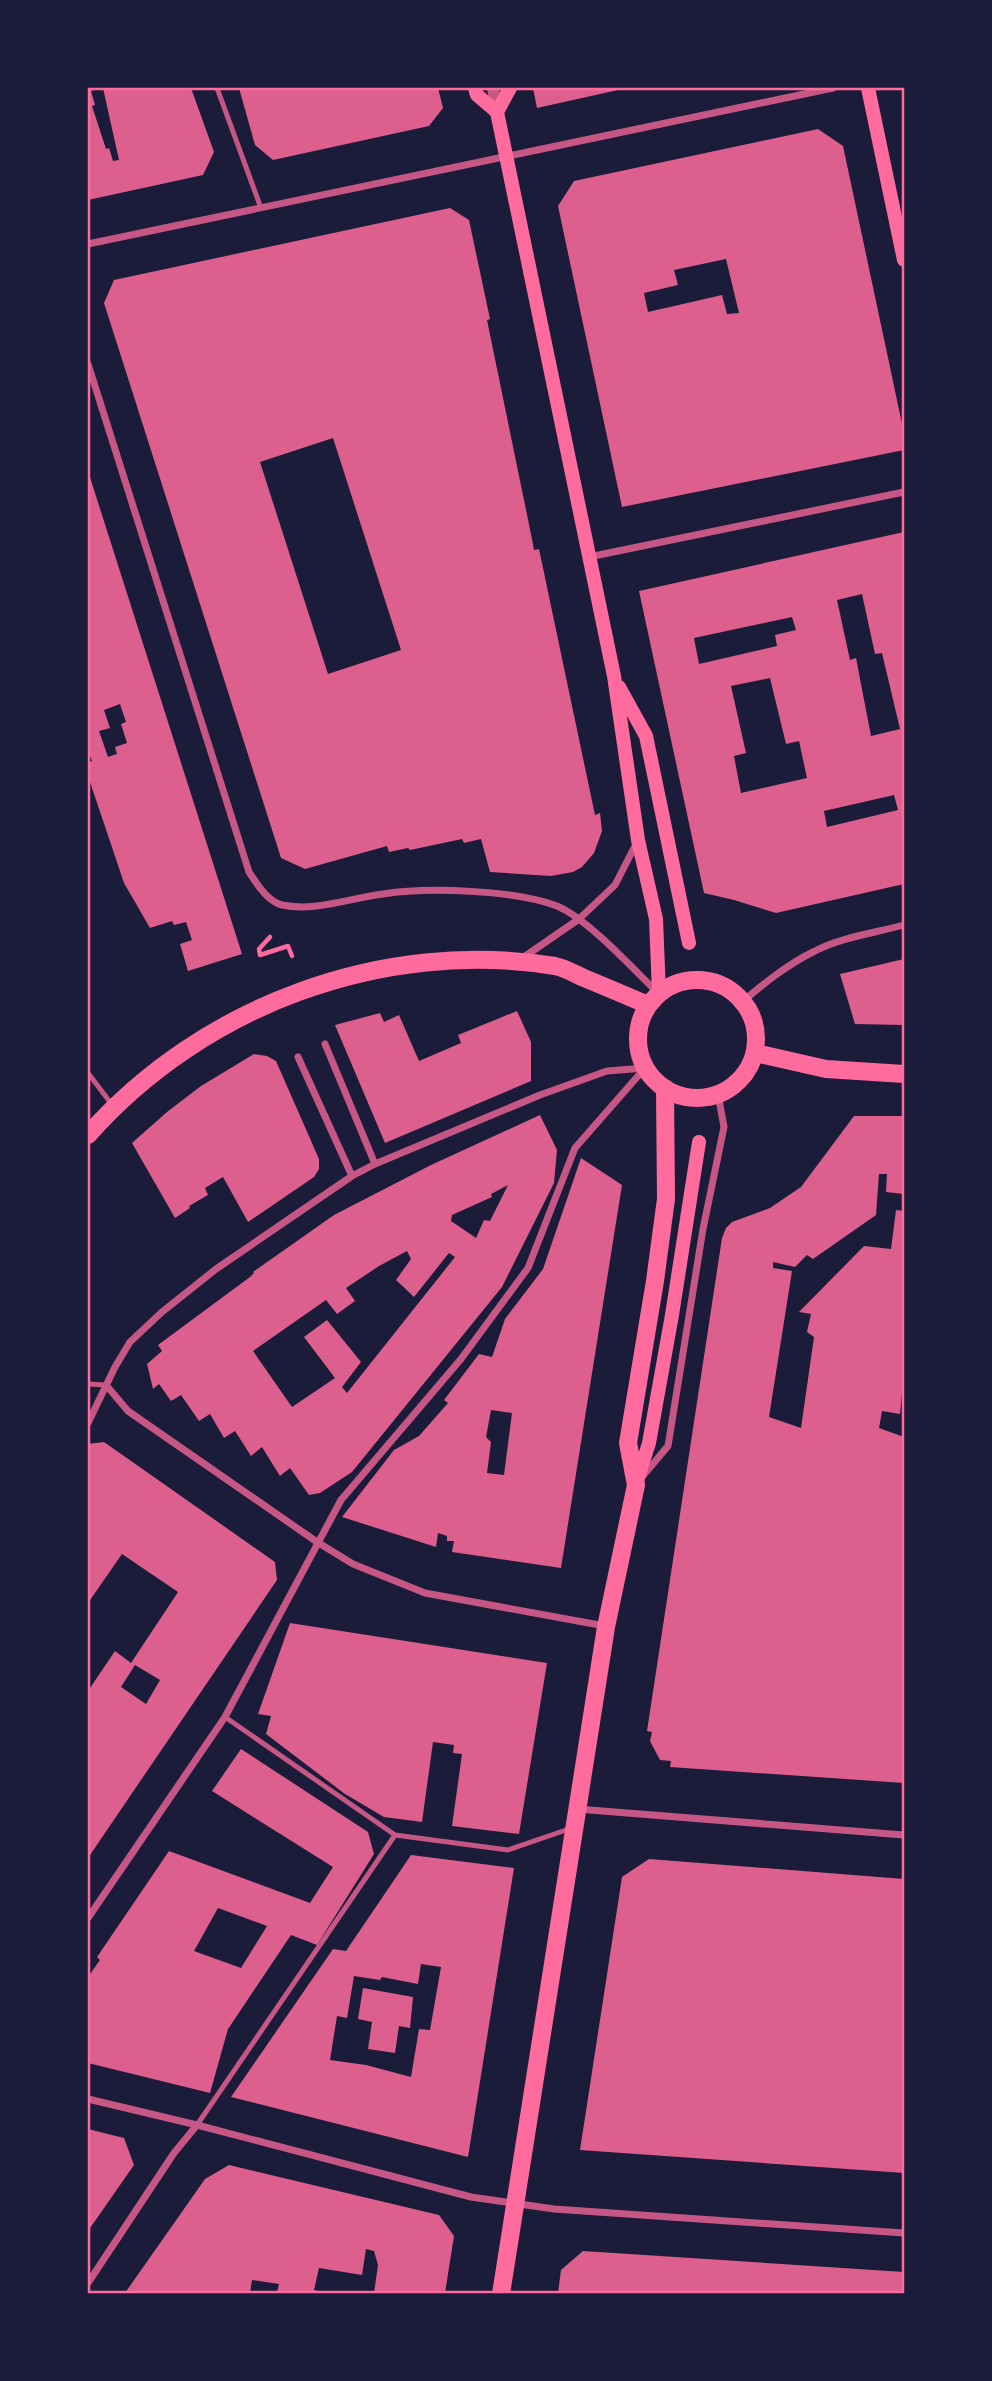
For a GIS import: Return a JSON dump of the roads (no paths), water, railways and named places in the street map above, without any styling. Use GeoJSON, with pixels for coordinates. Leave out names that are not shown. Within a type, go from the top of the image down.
{"type":"FeatureCollection","features":[{"type":"Feature","properties":{"kind":"main road"},"geometry":{"type":"LineString","coordinates":[[475,88],[477,95],[497,112],[614,676],[638,840],[656,919],[654,999]]}},
{"type":"Feature","properties":{"kind":"main road"},"geometry":{"type":"LineString","coordinates":[[497,112],[510,88]]}},
{"type":"Feature","properties":{"kind":"main road"},"geometry":{"type":"LineString","coordinates":[[868,88],[905,260]]}},
{"type":"Feature","properties":{"kind":"main road"},"geometry":{"type":"LineString","coordinates":[[614,676],[646,736],[689,943]]}},
{"type":"Feature","properties":{"kind":"main road"},"geometry":{"type":"LineString","coordinates":[[88,1135],[113,1106],[178,1053],[248,1012],[313,986],[425,962],[516,962],[558,967],[654,999]]}},
{"type":"Feature","properties":{"kind":"main road"},"geometry":{"type":"LineString","coordinates":[[698,979],[723,985],[743,1000],[752,1017],[756,1034],[755,1053],[747,1070],[734,1084],[718,1094],[699,1097],[681,1095],[665,1088],[646,1068],[638,1045],[639,1025],[654,999],[677,983],[698,979]]}},
{"type":"Feature","properties":{"kind":"main road"},"geometry":{"type":"LineString","coordinates":[[755,1053],[826,1069],[905,1074]]}},
{"type":"Feature","properties":{"kind":"main road"},"geometry":{"type":"LineString","coordinates":[[636,1485],[628,1443],[666,1199],[665,1088]]}},
{"type":"Feature","properties":{"kind":"main road"},"geometry":{"type":"LineString","coordinates":[[501,2294],[606,1627],[636,1485],[649,1443],[699,1142]]}},
{"type":"Feature","properties":{"kind":"street"},"geometry":{"type":"LineString","coordinates":[[493,88],[497,112]]}},
{"type":"Feature","properties":{"kind":"street"},"geometry":{"type":"LineString","coordinates":[[88,244],[834,88]]}},
{"type":"Feature","properties":{"kind":"street"},"geometry":{"type":"LineString","coordinates":[[88,364],[249,872],[262,891],[280,905],[306,907],[385,893],[446,890],[535,899],[559,907],[579,919],[654,999]]}},
{"type":"Feature","properties":{"kind":"street"},"geometry":{"type":"LineString","coordinates":[[588,557],[905,492]]}},
{"type":"Feature","properties":{"kind":"street"},"geometry":{"type":"LineString","coordinates":[[516,962],[579,919],[615,886],[638,840]]}},
{"type":"Feature","properties":{"kind":"street"},"geometry":{"type":"LineString","coordinates":[[743,1000],[778,972],[816,950],[905,925]]}},
{"type":"Feature","properties":{"kind":"street"},"geometry":{"type":"LineString","coordinates":[[326,1044],[375,1164]]}},
{"type":"Feature","properties":{"kind":"street"},"geometry":{"type":"LineString","coordinates":[[298,1057],[352,1175]]}},
{"type":"Feature","properties":{"kind":"street"},"geometry":{"type":"LineString","coordinates":[[88,1423],[130,1342],[162,1312],[216,1269],[352,1175],[540,1095],[607,1071],[646,1068]]}},
{"type":"Feature","properties":{"kind":"street"},"geometry":{"type":"LineString","coordinates":[[88,1918],[225,1717],[341,1500],[461,1359],[528,1268],[575,1148],[646,1068]]}},
{"type":"Feature","properties":{"kind":"street"},"geometry":{"type":"LineString","coordinates":[[636,1485],[668,1446],[703,1229],[724,1127],[718,1094]]}},
{"type":"Feature","properties":{"kind":"street"},"geometry":{"type":"LineString","coordinates":[[106,1385],[128,1411],[353,1564],[425,1593],[606,1627]]}},
{"type":"Feature","properties":{"kind":"street"},"geometry":{"type":"LineString","coordinates":[[576,1809],[905,1835]]}},
{"type":"Feature","properties":{"kind":"street"},"geometry":{"type":"LineString","coordinates":[[88,2099],[471,2197],[554,2209],[905,2233]]}},
{"type":"Feature","properties":{"kind":"street"},"geometry":{"type":"LineString","coordinates":[[88,2283],[174,2153],[197,2125]]}},
{"type":"Feature","properties":{"kind":"lane"},"geometry":{"type":"LineString","coordinates":[[216,88],[261,208]]}},
{"type":"Feature","properties":{"kind":"lane"},"geometry":{"type":"LineString","coordinates":[[88,1073],[113,1106]]}},
{"type":"Feature","properties":{"kind":"lane"},"geometry":{"type":"LineString","coordinates":[[88,1384],[106,1385]]}},
{"type":"Feature","properties":{"kind":"lane"},"geometry":{"type":"LineString","coordinates":[[225,1717],[395,1835],[509,1850],[573,1828]]}},
{"type":"Feature","properties":{"kind":"lane"},"geometry":{"type":"LineString","coordinates":[[197,2125],[395,1835]]}}]}
